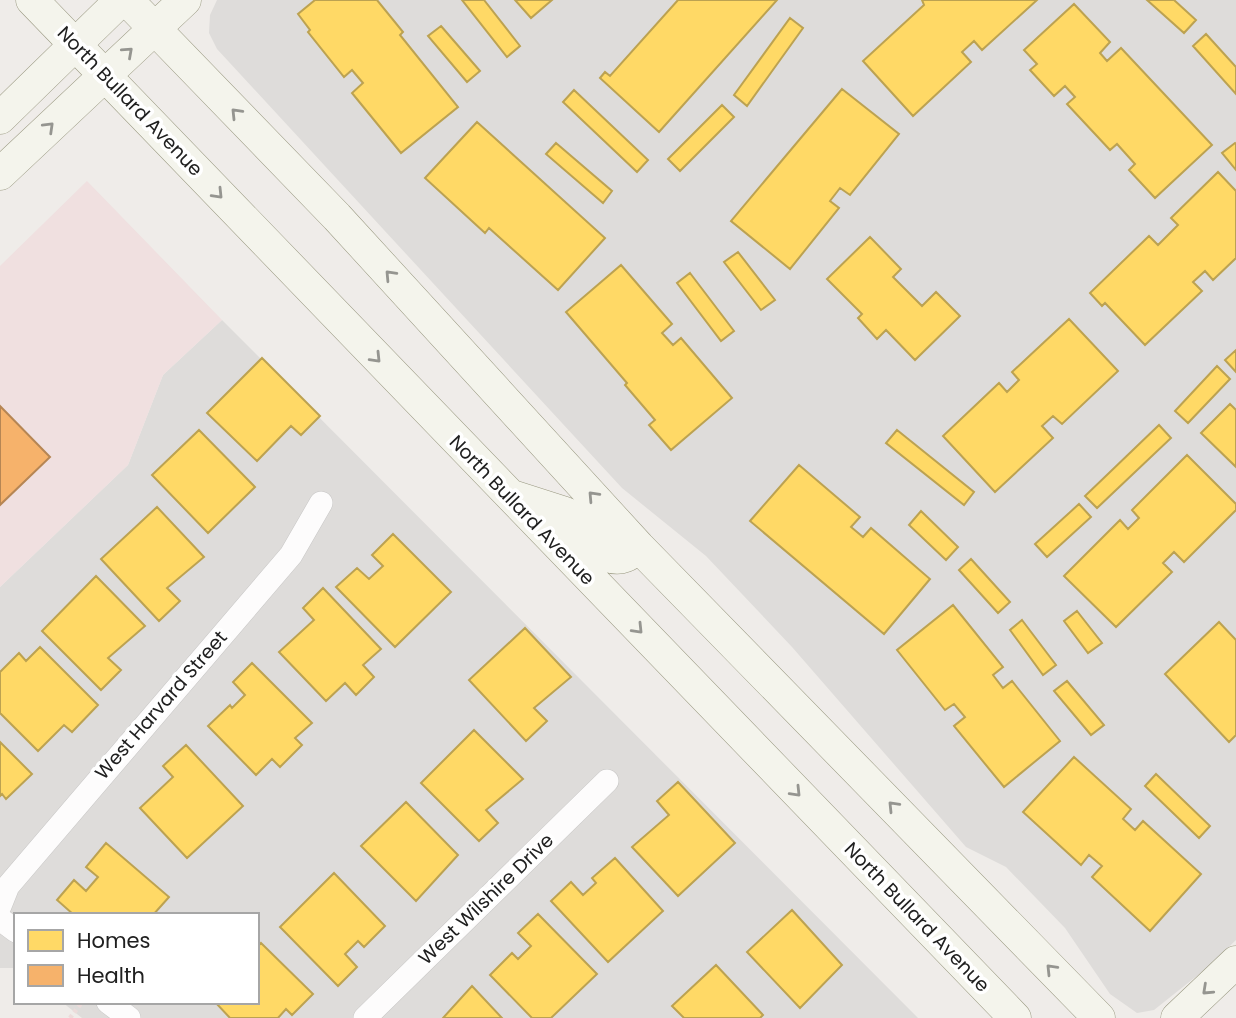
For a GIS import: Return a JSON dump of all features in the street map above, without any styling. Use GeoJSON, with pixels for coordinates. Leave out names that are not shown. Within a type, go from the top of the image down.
{"type":"FeatureCollection","features":[{"type":"Feature","properties":{"kind":"main road","name":"North Bullard Avenue"},"geometry":{"type":"LineString","coordinates":[[32,0],[1015,1018]]}},
{"type":"Feature","properties":{"kind":"main road"},"geometry":{"type":"LineString","coordinates":[[0,118],[121,0]]}},
{"type":"Feature","properties":{"kind":"main road"},"geometry":{"type":"LineString","coordinates":[[127,0],[337,218],[639,547],[1099,1018]]}},
{"type":"Feature","properties":{"kind":"main road"},"geometry":{"type":"LineString","coordinates":[[0,174],[184,0]]}},
{"type":"Feature","properties":{"kind":"main road"},"geometry":{"type":"LineString","coordinates":[[508,495],[565,513],[608,556],[617,559],[627,556],[639,547]]}},
{"type":"Feature","properties":{"kind":"main road"},"geometry":{"type":"LineString","coordinates":[[1177,1018],[1236,962]]}},
{"type":"Feature","properties":{"kind":"street","name":"West Harvard Street"},"geometry":{"type":"LineString","coordinates":[[0,906],[8,886],[291,555],[321,503]]}},
{"type":"Feature","properties":{"kind":"street","name":"West Wilshire Drive"},"geometry":{"type":"LineString","coordinates":[[365,1018],[607,781]]}},
{"type":"Feature","properties":{"kind":"street"},"geometry":{"type":"LineString","coordinates":[[111,1004],[129,1018]]}},
{"type":"Feature","properties":{"kind":"shaded area"},"geometry":{"type":"Polygon","coordinates":[[[217,0],[1236,0],[1236,940],[1208,967],[1154,1010],[1137,1013],[1110,994],[1065,928],[1006,867],[966,847],[792,647],[706,556],[622,488],[217,49],[209,33],[210,15],[217,0]]]}},
{"type":"Feature","properties":{"kind":"shaded area"},"geometry":{"type":"Polygon","coordinates":[[[87,181],[222,320],[163,375],[128,465],[0,587],[0,266],[87,181]]]}},
{"type":"Feature","properties":{"kind":"shaded area"},"geometry":{"type":"Polygon","coordinates":[[[222,320],[918,1018],[82,1018],[64,1004],[259,1004],[259,913],[14,913],[14,968],[0,968],[0,587],[128,465],[163,375],[222,320]]]}},
{"type":"Feature","properties":{"kind":"building: Homes"},"geometry":{"type":"Polygon","coordinates":[[[315,0],[377,0],[403,32],[400,35],[458,107],[401,153],[352,93],[363,83],[352,70],[344,77],[308,32],[310,30],[298,14],[315,0]]]}},
{"type":"Feature","properties":{"kind":"building: Homes"},"geometry":{"type":"Polygon","coordinates":[[[462,0],[484,0],[520,46],[507,57],[462,0]]]}},
{"type":"Feature","properties":{"kind":"building: Homes"},"geometry":{"type":"Polygon","coordinates":[[[515,0],[552,0],[531,18],[515,0]]]}},
{"type":"Feature","properties":{"kind":"building: Homes"},"geometry":{"type":"Polygon","coordinates":[[[678,0],[777,0],[659,132],[600,78],[605,72],[610,76],[678,0]]]}},
{"type":"Feature","properties":{"kind":"building: Homes"},"geometry":{"type":"Polygon","coordinates":[[[922,0],[1037,0],[982,50],[974,41],[962,52],[971,62],[913,116],[863,61],[924,5],[922,0]]]}},
{"type":"Feature","properties":{"kind":"building: Homes"},"geometry":{"type":"Polygon","coordinates":[[[1147,0],[1174,0],[1196,20],[1184,33],[1147,0]]]}},
{"type":"Feature","properties":{"kind":"building: Homes"},"geometry":{"type":"Polygon","coordinates":[[[1074,4],[1110,42],[1100,53],[1107,61],[1121,48],[1212,145],[1155,198],[1129,170],[1135,164],[1117,144],[1110,150],[1067,104],[1075,97],[1065,86],[1054,96],[1030,70],[1037,64],[1024,50],[1074,4]]]}},
{"type":"Feature","properties":{"kind":"building: Homes"},"geometry":{"type":"Polygon","coordinates":[[[790,18],[803,28],[747,106],[734,95],[790,18]]]}},
{"type":"Feature","properties":{"kind":"building: Homes"},"geometry":{"type":"Polygon","coordinates":[[[441,26],[480,71],[467,82],[428,36],[441,26]]]}},
{"type":"Feature","properties":{"kind":"building: Homes"},"geometry":{"type":"Polygon","coordinates":[[[1206,34],[1236,67],[1236,94],[1193,46],[1206,34]]]}},
{"type":"Feature","properties":{"kind":"building: Homes"},"geometry":{"type":"Polygon","coordinates":[[[842,89],[899,134],[850,195],[840,188],[830,201],[839,208],[790,269],[731,221],[842,89]]]}},
{"type":"Feature","properties":{"kind":"building: Homes"},"geometry":{"type":"Polygon","coordinates":[[[574,90],[648,160],[637,172],[563,102],[574,90]]]}},
{"type":"Feature","properties":{"kind":"building: Homes"},"geometry":{"type":"Polygon","coordinates":[[[722,105],[734,117],[680,171],[668,159],[722,105]]]}},
{"type":"Feature","properties":{"kind":"building: Homes"},"geometry":{"type":"Polygon","coordinates":[[[477,122],[605,238],[558,290],[489,228],[485,233],[425,178],[477,122]]]}},
{"type":"Feature","properties":{"kind":"building: Homes"},"geometry":{"type":"Polygon","coordinates":[[[556,143],[612,191],[603,203],[546,154],[556,143]]]}},
{"type":"Feature","properties":{"kind":"building: Homes"},"geometry":{"type":"Polygon","coordinates":[[[1236,144],[1236,170],[1222,153],[1236,144]]]}},
{"type":"Feature","properties":{"kind":"building: Homes"},"geometry":{"type":"Polygon","coordinates":[[[1218,172],[1236,191],[1236,258],[1213,280],[1205,271],[1193,282],[1202,291],[1145,345],[1105,303],[1102,306],[1090,293],[1149,236],[1158,245],[1178,225],[1171,218],[1218,172]]]}},
{"type":"Feature","properties":{"kind":"building: Homes"},"geometry":{"type":"Polygon","coordinates":[[[870,237],[901,269],[893,277],[922,306],[936,292],[960,316],[915,360],[886,330],[877,339],[858,318],[862,314],[827,279],[870,237]]]}},
{"type":"Feature","properties":{"kind":"building: Homes"},"geometry":{"type":"Polygon","coordinates":[[[738,252],[775,300],[761,310],[724,262],[738,252]]]}},
{"type":"Feature","properties":{"kind":"building: Homes"},"geometry":{"type":"Polygon","coordinates":[[[621,265],[672,324],[662,333],[673,345],[681,338],[732,398],[671,450],[649,425],[655,420],[625,385],[627,383],[566,312],[621,265]]]}},
{"type":"Feature","properties":{"kind":"building: Homes"},"geometry":{"type":"Polygon","coordinates":[[[690,273],[734,331],[721,341],[677,283],[690,273]]]}},
{"type":"Feature","properties":{"kind":"building: Homes"},"geometry":{"type":"Polygon","coordinates":[[[1069,319],[1118,371],[1062,424],[1053,416],[1042,426],[1053,438],[995,492],[943,436],[999,383],[1007,392],[1019,380],[1012,372],[1069,319]]]}},
{"type":"Feature","properties":{"kind":"building: Homes"},"geometry":{"type":"Polygon","coordinates":[[[1236,350],[1236,372],[1225,360],[1236,350]]]}},
{"type":"Feature","properties":{"kind":"building: Homes"},"geometry":{"type":"Polygon","coordinates":[[[262,358],[320,416],[301,435],[291,426],[257,461],[207,413],[262,358]]]}},
{"type":"Feature","properties":{"kind":"building: Homes"},"geometry":{"type":"Polygon","coordinates":[[[1217,366],[1230,379],[1188,423],[1175,411],[1217,366]]]}},
{"type":"Feature","properties":{"kind":"building: Homes"},"geometry":{"type":"Polygon","coordinates":[[[1230,404],[1236,410],[1236,467],[1201,433],[1230,404]]]}},
{"type":"Feature","properties":{"kind":"building: Homes"},"geometry":{"type":"Polygon","coordinates":[[[1159,425],[1171,438],[1097,508],[1085,496],[1159,425]]]}},
{"type":"Feature","properties":{"kind":"building: Homes"},"geometry":{"type":"Polygon","coordinates":[[[199,430],[255,487],[208,533],[152,475],[199,430]]]}},
{"type":"Feature","properties":{"kind":"building: Homes"},"geometry":{"type":"Polygon","coordinates":[[[897,430],[974,492],[964,505],[886,443],[897,430]]]}},
{"type":"Feature","properties":{"kind":"building: Homes"},"geometry":{"type":"Polygon","coordinates":[[[1187,455],[1236,504],[1236,510],[1184,562],[1174,552],[1163,563],[1172,572],[1116,627],[1064,576],[1120,520],[1128,529],[1139,518],[1132,510],[1187,455]]]}},
{"type":"Feature","properties":{"kind":"building: Homes"},"geometry":{"type":"Polygon","coordinates":[[[799,465],[860,517],[851,527],[863,537],[871,528],[930,579],[884,634],[750,521],[799,465]]]}},
{"type":"Feature","properties":{"kind":"building: Homes"},"geometry":{"type":"Polygon","coordinates":[[[1079,504],[1091,517],[1047,557],[1035,544],[1079,504]]]}},
{"type":"Feature","properties":{"kind":"building: Homes"},"geometry":{"type":"Polygon","coordinates":[[[157,507],[204,557],[167,588],[180,601],[159,621],[101,559],[157,507]]]}},
{"type":"Feature","properties":{"kind":"building: Homes"},"geometry":{"type":"Polygon","coordinates":[[[921,511],[958,547],[946,560],[909,525],[921,511]]]}},
{"type":"Feature","properties":{"kind":"building: Homes"},"geometry":{"type":"Polygon","coordinates":[[[393,534],[451,592],[395,647],[336,587],[357,568],[369,579],[383,566],[372,555],[393,534]]]}},
{"type":"Feature","properties":{"kind":"building: Homes"},"geometry":{"type":"Polygon","coordinates":[[[971,559],[1010,602],[998,613],[959,570],[971,559]]]}},
{"type":"Feature","properties":{"kind":"building: Homes"},"geometry":{"type":"Polygon","coordinates":[[[96,576],[145,626],[108,658],[121,670],[101,690],[42,631],[96,576]]]}},
{"type":"Feature","properties":{"kind":"building: Homes"},"geometry":{"type":"Polygon","coordinates":[[[323,588],[381,649],[363,665],[374,677],[356,695],[345,683],[326,701],[279,652],[314,620],[303,608],[323,588]]]}},
{"type":"Feature","properties":{"kind":"building: Homes"},"geometry":{"type":"Polygon","coordinates":[[[953,605],[1003,667],[993,675],[1003,688],[1012,681],[1060,741],[1004,787],[954,726],[965,717],[954,704],[945,710],[897,650],[953,605]]]}},
{"type":"Feature","properties":{"kind":"building: Homes"},"geometry":{"type":"Polygon","coordinates":[[[1077,611],[1102,643],[1088,653],[1064,621],[1077,611]]]}},
{"type":"Feature","properties":{"kind":"building: Homes"},"geometry":{"type":"Polygon","coordinates":[[[1022,620],[1056,665],[1043,675],[1010,630],[1022,620]]]}},
{"type":"Feature","properties":{"kind":"building: Homes"},"geometry":{"type":"Polygon","coordinates":[[[1219,622],[1236,640],[1236,735],[1229,742],[1165,674],[1219,622]]]}},
{"type":"Feature","properties":{"kind":"building: Homes"},"geometry":{"type":"Polygon","coordinates":[[[525,628],[571,677],[534,708],[547,721],[526,741],[469,680],[525,628]]]}},
{"type":"Feature","properties":{"kind":"building: Homes"},"geometry":{"type":"Polygon","coordinates":[[[40,647],[98,705],[72,732],[64,725],[38,751],[0,713],[0,672],[19,653],[26,661],[40,647]]]}},
{"type":"Feature","properties":{"kind":"building: Homes"},"geometry":{"type":"Polygon","coordinates":[[[252,663],[312,723],[295,738],[302,745],[280,767],[272,759],[256,775],[208,726],[245,695],[233,682],[252,663]]]}},
{"type":"Feature","properties":{"kind":"building: Homes"},"geometry":{"type":"Polygon","coordinates":[[[1067,681],[1104,725],[1091,735],[1054,691],[1067,681]]]}},
{"type":"Feature","properties":{"kind":"building: Homes"},"geometry":{"type":"Polygon","coordinates":[[[474,730],[523,779],[486,810],[498,823],[479,841],[421,783],[474,730]]]}},
{"type":"Feature","properties":{"kind":"building: Homes"},"geometry":{"type":"Polygon","coordinates":[[[0,742],[32,774],[6,799],[2,794],[0,796],[0,742]]]}},
{"type":"Feature","properties":{"kind":"building: Homes"},"geometry":{"type":"Polygon","coordinates":[[[186,745],[243,806],[187,858],[140,808],[173,777],[163,766],[186,745]]]}},
{"type":"Feature","properties":{"kind":"building: Homes"},"geometry":{"type":"Polygon","coordinates":[[[1074,757],[1131,809],[1123,819],[1135,830],[1143,821],[1201,874],[1150,931],[1092,877],[1102,866],[1089,855],[1081,865],[1023,812],[1074,757]]]}},
{"type":"Feature","properties":{"kind":"building: Homes"},"geometry":{"type":"Polygon","coordinates":[[[1156,774],[1210,826],[1199,838],[1145,786],[1156,774]]]}},
{"type":"Feature","properties":{"kind":"building: Homes"},"geometry":{"type":"Polygon","coordinates":[[[678,782],[735,843],[678,896],[632,847],[669,815],[657,801],[678,782]]]}},
{"type":"Feature","properties":{"kind":"building: Homes"},"geometry":{"type":"Polygon","coordinates":[[[406,802],[458,855],[416,901],[361,846],[406,802]]]}},
{"type":"Feature","properties":{"kind":"building: Homes"},"geometry":{"type":"Polygon","coordinates":[[[106,843],[169,897],[155,913],[72,913],[57,900],[74,880],[86,891],[98,877],[86,867],[106,843]]]}},
{"type":"Feature","properties":{"kind":"building: Homes"},"geometry":{"type":"Polygon","coordinates":[[[615,858],[663,911],[608,962],[551,901],[571,882],[583,895],[596,883],[592,878],[615,858]]]}},
{"type":"Feature","properties":{"kind":"building: Homes"},"geometry":{"type":"Polygon","coordinates":[[[334,873],[385,926],[364,947],[358,941],[345,954],[357,967],[338,986],[280,927],[334,873]]]}},
{"type":"Feature","properties":{"kind":"building: Homes"},"geometry":{"type":"Polygon","coordinates":[[[792,910],[842,965],[800,1008],[747,952],[792,910]]]}},
{"type":"Feature","properties":{"kind":"building: Homes"},"geometry":{"type":"Polygon","coordinates":[[[538,914],[597,974],[551,1018],[532,1018],[490,975],[512,953],[518,959],[531,946],[518,933],[538,914]]]}},
{"type":"Feature","properties":{"kind":"building: Homes"},"geometry":{"type":"Polygon","coordinates":[[[261,943],[313,994],[292,1015],[286,1009],[278,1018],[230,1018],[217,1004],[259,1004],[261,943]]]}},
{"type":"Feature","properties":{"kind":"building: Homes"},"geometry":{"type":"Polygon","coordinates":[[[716,965],[763,1015],[760,1018],[684,1018],[672,1006],[716,965]]]}},
{"type":"Feature","properties":{"kind":"building: Homes"},"geometry":{"type":"Polygon","coordinates":[[[472,986],[502,1018],[443,1018],[472,986]]]}},
{"type":"Feature","properties":{"kind":"building: Health"},"geometry":{"type":"Polygon","coordinates":[[[0,406],[50,457],[0,505],[0,406]]]}}]}
